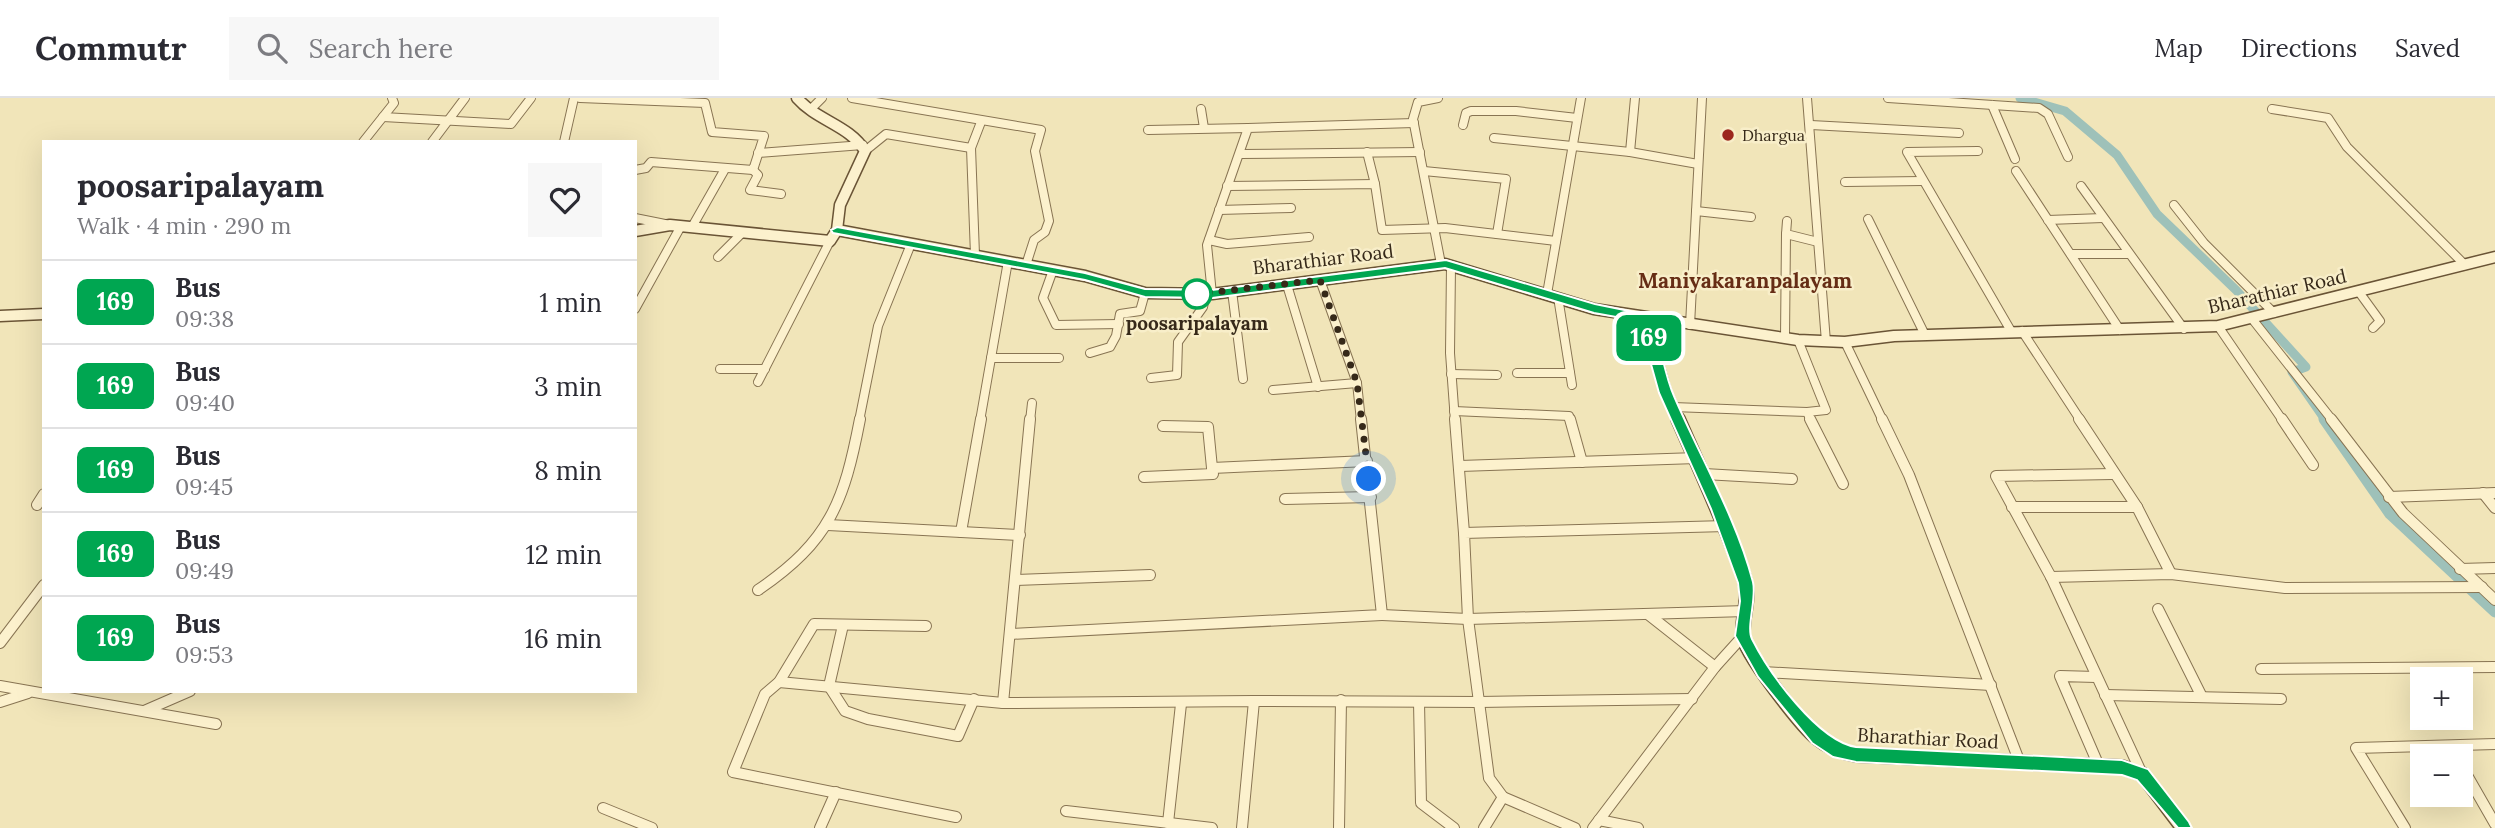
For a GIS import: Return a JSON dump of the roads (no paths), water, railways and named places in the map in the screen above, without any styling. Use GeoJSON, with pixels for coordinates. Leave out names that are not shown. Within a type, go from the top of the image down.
{"type":"FeatureCollection","features":[{"type":"Feature","properties":{"kind":"main road"},"geometry":{"type":"LineString","coordinates":[[637,231],[681,226],[830,241],[837,230],[839,205],[864,148],[851,134],[810,110],[797,98]]}},
{"type":"Feature","properties":{"kind":"main road","name":"Bharathiar Road"},"geometry":{"type":"LineString","coordinates":[[837,230],[1053,270],[1145,293],[1209,294],[1446,265],[1552,296],[1644,318],[1826,342],[2016,331],[2184,329],[2218,326],[2253,320],[2495,257]]}},
{"type":"Feature","properties":{"kind":"main road"},"geometry":{"type":"LineString","coordinates":[[0,316],[42,314]]}},
{"type":"Feature","properties":{"kind":"main road"},"geometry":{"type":"LineString","coordinates":[[1644,318],[1673,407],[1726,526],[1746,583],[1743,636]]}},
{"type":"Feature","properties":{"kind":"main road","name":"Bharathiar Road"},"geometry":{"type":"LineString","coordinates":[[1743,636],[1763,673],[1801,721],[1826,745],[1839,752],[2020,763],[2098,764],[2142,774]]}},
{"type":"Feature","properties":{"kind":"main road"},"geometry":{"type":"LineString","coordinates":[[2142,774],[2183,828]]}},
{"type":"Feature","properties":{"kind":"street"},"geometry":{"type":"LineString","coordinates":[[365,140],[394,103],[392,98]]}},
{"type":"Feature","properties":{"kind":"street"},"geometry":{"type":"LineString","coordinates":[[433,140],[465,98]]}},
{"type":"Feature","properties":{"kind":"street"},"geometry":{"type":"LineString","coordinates":[[383,117],[511,124],[531,98]]}},
{"type":"Feature","properties":{"kind":"street"},"geometry":{"type":"LineString","coordinates":[[564,140],[574,98]]}},
{"type":"Feature","properties":{"kind":"street"},"geometry":{"type":"LineString","coordinates":[[579,98],[706,101],[712,132],[764,136],[753,170]]}},
{"type":"Feature","properties":{"kind":"street"},"geometry":{"type":"LineString","coordinates":[[810,110],[822,98]]}},
{"type":"Feature","properties":{"kind":"street"},"geometry":{"type":"LineString","coordinates":[[852,98],[981,122],[1041,130],[1035,151],[1049,221],[1045,233],[1034,240],[1026,265]]}},
{"type":"Feature","properties":{"kind":"street"},"geometry":{"type":"LineString","coordinates":[[1438,98],[1418,102],[1414,123],[1435,230],[1446,265],[1468,619],[1489,778],[1503,797],[1575,828]]}},
{"type":"Feature","properties":{"kind":"street"},"geometry":{"type":"LineString","coordinates":[[1573,385],[1552,296],[1556,241],[1581,98]]}},
{"type":"Feature","properties":{"kind":"street"},"geometry":{"type":"LineString","coordinates":[[1630,152],[1635,98]]}},
{"type":"Feature","properties":{"kind":"street"},"geometry":{"type":"LineString","coordinates":[[1690,325],[1702,98]]}},
{"type":"Feature","properties":{"kind":"street"},"geometry":{"type":"LineString","coordinates":[[1807,98],[1826,342]]}},
{"type":"Feature","properties":{"kind":"street"},"geometry":{"type":"LineString","coordinates":[[1888,98],[1938,100],[2046,111],[2068,157]]}},
{"type":"Feature","properties":{"kind":"street"},"geometry":{"type":"LineString","coordinates":[[1992,105],[2015,159]]}},
{"type":"Feature","properties":{"kind":"street"},"geometry":{"type":"LineString","coordinates":[[2272,108],[2328,118],[2347,147],[2465,265]]}},
{"type":"Feature","properties":{"kind":"street"},"geometry":{"type":"LineString","coordinates":[[1201,109],[1204,128]]}},
{"type":"Feature","properties":{"kind":"street"},"geometry":{"type":"LineString","coordinates":[[1463,125],[1466,113],[1471,111],[1516,111],[1577,118]]}},
{"type":"Feature","properties":{"kind":"street"},"geometry":{"type":"LineString","coordinates":[[975,256],[971,148],[981,122]]}},
{"type":"Feature","properties":{"kind":"street"},"geometry":{"type":"LineString","coordinates":[[1149,130],[1414,123]]}},
{"type":"Feature","properties":{"kind":"street"},"geometry":{"type":"LineString","coordinates":[[1811,125],[1959,133]]}},
{"type":"Feature","properties":{"kind":"street"},"geometry":{"type":"LineString","coordinates":[[1151,378],[1177,375],[1178,342],[1209,294],[1209,240],[1248,128]]}},
{"type":"Feature","properties":{"kind":"street"},"geometry":{"type":"LineString","coordinates":[[758,152],[864,148],[886,134],[971,148]]}},
{"type":"Feature","properties":{"kind":"street"},"geometry":{"type":"LineString","coordinates":[[1494,138],[1630,152],[1698,164]]}},
{"type":"Feature","properties":{"kind":"street"},"geometry":{"type":"LineString","coordinates":[[1978,151],[1908,151],[1922,181],[2016,331],[2091,435],[2113,474],[2137,507],[2171,574]]}},
{"type":"Feature","properties":{"kind":"street"},"geometry":{"type":"LineString","coordinates":[[1367,152],[1382,230],[1445,228],[1556,241]]}},
{"type":"Feature","properties":{"kind":"street"},"geometry":{"type":"LineString","coordinates":[[1241,154],[1420,152]]}},
{"type":"Feature","properties":{"kind":"street"},"geometry":{"type":"LineString","coordinates":[[637,170],[646,168],[651,162],[753,170],[758,175],[750,190],[781,194]]}},
{"type":"Feature","properties":{"kind":"street"},"geometry":{"type":"LineString","coordinates":[[637,305],[681,226],[725,169]]}},
{"type":"Feature","properties":{"kind":"street"},"geometry":{"type":"LineString","coordinates":[[1424,171],[1506,179],[1497,234]]}},
{"type":"Feature","properties":{"kind":"street"},"geometry":{"type":"LineString","coordinates":[[2016,171],[2120,330]]}},
{"type":"Feature","properties":{"kind":"street"},"geometry":{"type":"LineString","coordinates":[[1845,182],[1922,181]]}},
{"type":"Feature","properties":{"kind":"street"},"geometry":{"type":"LineString","coordinates":[[1227,186],[1375,184]]}},
{"type":"Feature","properties":{"kind":"street"},"geometry":{"type":"LineString","coordinates":[[2081,186],[2184,329]]}},
{"type":"Feature","properties":{"kind":"street"},"geometry":{"type":"LineString","coordinates":[[2174,205],[2204,243],[2273,314]]}},
{"type":"Feature","properties":{"kind":"street"},"geometry":{"type":"LineString","coordinates":[[1219,210],[1291,208]]}},
{"type":"Feature","properties":{"kind":"street"},"geometry":{"type":"LineString","coordinates":[[1696,211],[1751,217]]}},
{"type":"Feature","properties":{"kind":"street"},"geometry":{"type":"LineString","coordinates":[[637,218],[681,226]]}},
{"type":"Feature","properties":{"kind":"street"},"geometry":{"type":"LineString","coordinates":[[2048,220],[2103,218]]}},
{"type":"Feature","properties":{"kind":"street"},"geometry":{"type":"LineString","coordinates":[[1868,219],[1925,335]]}},
{"type":"Feature","properties":{"kind":"street"},"geometry":{"type":"LineString","coordinates":[[1785,338],[1787,221]]}},
{"type":"Feature","properties":{"kind":"street"},"geometry":{"type":"LineString","coordinates":[[718,257],[742,233]]}},
{"type":"Feature","properties":{"kind":"street"},"geometry":{"type":"LineString","coordinates":[[1787,233],[1818,242]]}},
{"type":"Feature","properties":{"kind":"street"},"geometry":{"type":"LineString","coordinates":[[1209,240],[1227,244],[1309,237]]}},
{"type":"Feature","properties":{"kind":"street"},"geometry":{"type":"LineString","coordinates":[[758,382],[830,241]]}},
{"type":"Feature","properties":{"kind":"street"},"geometry":{"type":"LineString","coordinates":[[758,590],[797,563],[828,525],[854,453],[875,338],[887,299],[911,244]]}},
{"type":"Feature","properties":{"kind":"street"},"geometry":{"type":"LineString","coordinates":[[2071,254],[2128,254]]}},
{"type":"Feature","properties":{"kind":"street"},"geometry":{"type":"LineString","coordinates":[[961,532],[1008,261]]}},
{"type":"Feature","properties":{"kind":"street"},"geometry":{"type":"LineString","coordinates":[[1053,270],[1043,298],[1056,324],[1119,324]]}},
{"type":"Feature","properties":{"kind":"street"},"geometry":{"type":"LineString","coordinates":[[1320,280],[1357,383],[1382,615]]}},
{"type":"Feature","properties":{"kind":"street"},"geometry":{"type":"LineString","coordinates":[[1287,285],[1318,387]]}},
{"type":"Feature","properties":{"kind":"street"},"geometry":{"type":"LineString","coordinates":[[1232,291],[1243,379]]}},
{"type":"Feature","properties":{"kind":"street"},"geometry":{"type":"LineString","coordinates":[[2359,292],[2380,321],[2373,328]]}},
{"type":"Feature","properties":{"kind":"street"},"geometry":{"type":"LineString","coordinates":[[1090,353],[1108,351],[1116,339],[1120,313],[1142,310],[1145,293]]}},
{"type":"Feature","properties":{"kind":"street"},"geometry":{"type":"LineString","coordinates":[[2253,320],[2293,363],[2389,497],[2421,534],[2495,600]]}},
{"type":"Feature","properties":{"kind":"street"},"geometry":{"type":"LineString","coordinates":[[2218,326],[2312,465]]}},
{"type":"Feature","properties":{"kind":"street"},"geometry":{"type":"LineString","coordinates":[[1673,407],[1807,412],[1826,410],[1798,340]]}},
{"type":"Feature","properties":{"kind":"street"},"geometry":{"type":"LineString","coordinates":[[1845,342],[1909,475],[2020,763]]}},
{"type":"Feature","properties":{"kind":"street"},"geometry":{"type":"LineString","coordinates":[[991,358],[1059,358]]}},
{"type":"Feature","properties":{"kind":"street"},"geometry":{"type":"LineString","coordinates":[[720,369],[765,369]]}},
{"type":"Feature","properties":{"kind":"street"},"geometry":{"type":"LineString","coordinates":[[1517,373],[1570,373]]}},
{"type":"Feature","properties":{"kind":"street"},"geometry":{"type":"LineString","coordinates":[[1451,374],[1497,374]]}},
{"type":"Feature","properties":{"kind":"street"},"geometry":{"type":"LineString","coordinates":[[1273,390],[1357,383]]}},
{"type":"Feature","properties":{"kind":"street"},"geometry":{"type":"LineString","coordinates":[[1003,703],[1032,403]]}},
{"type":"Feature","properties":{"kind":"street"},"geometry":{"type":"LineString","coordinates":[[1454,411],[1569,416],[1581,462]]}},
{"type":"Feature","properties":{"kind":"street"},"geometry":{"type":"LineString","coordinates":[[1807,412],[1843,484]]}},
{"type":"Feature","properties":{"kind":"street"},"geometry":{"type":"LineString","coordinates":[[1144,477],[1213,474],[1208,427],[1163,426]]}},
{"type":"Feature","properties":{"kind":"street"},"geometry":{"type":"LineString","coordinates":[[1460,466],[1697,458]]}},
{"type":"Feature","properties":{"kind":"street"},"geometry":{"type":"LineString","coordinates":[[1212,468],[1367,461]]}},
{"type":"Feature","properties":{"kind":"street"},"geometry":{"type":"LineString","coordinates":[[1704,474],[1792,479]]}},
{"type":"Feature","properties":{"kind":"street"},"geometry":{"type":"LineString","coordinates":[[2113,474],[1996,476],[2051,577],[2142,774]]}},
{"type":"Feature","properties":{"kind":"street"},"geometry":{"type":"LineString","coordinates":[[2483,493],[2495,508]]}},
{"type":"Feature","properties":{"kind":"street"},"geometry":{"type":"LineString","coordinates":[[2389,497],[2495,493]]}},
{"type":"Feature","properties":{"kind":"street"},"geometry":{"type":"LineString","coordinates":[[37,505],[42,497]]}},
{"type":"Feature","properties":{"kind":"street"},"geometry":{"type":"LineString","coordinates":[[1285,499],[1370,498]]}},
{"type":"Feature","properties":{"kind":"street"},"geometry":{"type":"LineString","coordinates":[[2012,507],[2137,507]]}},
{"type":"Feature","properties":{"kind":"street"},"geometry":{"type":"LineString","coordinates":[[828,525],[1020,536]]}},
{"type":"Feature","properties":{"kind":"street"},"geometry":{"type":"LineString","coordinates":[[1464,533],[1726,526]]}},
{"type":"Feature","properties":{"kind":"street"},"geometry":{"type":"LineString","coordinates":[[2460,569],[2495,568]]}},
{"type":"Feature","properties":{"kind":"street"},"geometry":{"type":"LineString","coordinates":[[2051,577],[2171,574],[2285,588],[2481,587]]}},
{"type":"Feature","properties":{"kind":"street"},"geometry":{"type":"LineString","coordinates":[[1015,580],[1150,575]]}},
{"type":"Feature","properties":{"kind":"street"},"geometry":{"type":"LineString","coordinates":[[0,643],[42,588]]}},
{"type":"Feature","properties":{"kind":"street"},"geometry":{"type":"LineString","coordinates":[[2158,609],[2202,697]]}},
{"type":"Feature","properties":{"kind":"street"},"geometry":{"type":"LineString","coordinates":[[1010,634],[1382,615],[1468,619],[1746,611]]}},
{"type":"Feature","properties":{"kind":"street"},"geometry":{"type":"LineString","coordinates":[[1649,615],[1715,667]]}},
{"type":"Feature","properties":{"kind":"street"},"geometry":{"type":"LineString","coordinates":[[926,626],[814,624],[779,682],[765,694],[733,772],[956,817]]}},
{"type":"Feature","properties":{"kind":"street"},"geometry":{"type":"LineString","coordinates":[[843,625],[829,686],[845,711],[868,719],[958,736],[974,699]]}},
{"type":"Feature","properties":{"kind":"street"},"geometry":{"type":"LineString","coordinates":[[1596,824],[1715,667],[1743,636]]}},
{"type":"Feature","properties":{"kind":"street"},"geometry":{"type":"LineString","coordinates":[[2261,669],[2495,667]]}},
{"type":"Feature","properties":{"kind":"street"},"geometry":{"type":"LineString","coordinates":[[1763,673],[1991,685]]}},
{"type":"Feature","properties":{"kind":"street"},"geometry":{"type":"LineString","coordinates":[[2096,677],[2060,676],[2098,764]]}},
{"type":"Feature","properties":{"kind":"street"},"geometry":{"type":"LineString","coordinates":[[779,682],[1003,703],[1692,699]]}},
{"type":"Feature","properties":{"kind":"street"},"geometry":{"type":"LineString","coordinates":[[0,686],[216,724]]}},
{"type":"Feature","properties":{"kind":"street"},"geometry":{"type":"LineString","coordinates":[[0,702],[33,692]]}},
{"type":"Feature","properties":{"kind":"street"},"geometry":{"type":"LineString","coordinates":[[144,711],[185,693]]}},
{"type":"Feature","properties":{"kind":"street"},"geometry":{"type":"LineString","coordinates":[[2105,695],[2281,699]]}},
{"type":"Feature","properties":{"kind":"street"},"geometry":{"type":"LineString","coordinates":[[1241,828],[1254,701]]}},
{"type":"Feature","properties":{"kind":"street"},"geometry":{"type":"LineString","coordinates":[[1339,828],[1341,701]]}},
{"type":"Feature","properties":{"kind":"street"},"geometry":{"type":"LineString","coordinates":[[1419,702],[1421,803],[1454,828]]}},
{"type":"Feature","properties":{"kind":"street"},"geometry":{"type":"LineString","coordinates":[[1168,823],[1181,704]]}},
{"type":"Feature","properties":{"kind":"street"},"geometry":{"type":"LineString","coordinates":[[2473,744],[2495,744]]}},
{"type":"Feature","properties":{"kind":"street"},"geometry":{"type":"LineString","coordinates":[[2405,828],[2356,748],[2410,746]]}},
{"type":"Feature","properties":{"kind":"street"},"geometry":{"type":"LineString","coordinates":[[2473,786],[2495,824]]}},
{"type":"Feature","properties":{"kind":"street"},"geometry":{"type":"LineString","coordinates":[[820,828],[836,792]]}},
{"type":"Feature","properties":{"kind":"street"},"geometry":{"type":"LineString","coordinates":[[1484,828],[1503,797]]}},
{"type":"Feature","properties":{"kind":"street"},"geometry":{"type":"LineString","coordinates":[[603,808],[652,828]]}},
{"type":"Feature","properties":{"kind":"street"},"geometry":{"type":"LineString","coordinates":[[1066,811],[1212,828]]}},
{"type":"Feature","properties":{"kind":"street"},"geometry":{"type":"LineString","coordinates":[[1596,824],[1638,828]]}},
{"type":"Feature","properties":{"kind":"waterway"},"geometry":{"type":"LineString","coordinates":[[2020,98],[2065,111],[2117,155],[2157,214],[2236,290],[2306,367],[2292,372],[2326,421]]}},
{"type":"Feature","properties":{"kind":"waterway"},"geometry":{"type":"LineString","coordinates":[[2324,419],[2390,514],[2495,612]]}},
{"type":"Feature","properties":{"kind":"place","name":"Dhargua"},"geometry":{"type":"Point","coordinates":[1728,135]}},
{"type":"Feature","properties":{"kind":"place","name":"poosaripalayam"},"geometry":{"type":"Point","coordinates":[1197,294]}},
{"type":"Feature","properties":{"kind":"district","name":"Maniyakaranpalayam"},"geometry":{"type":"Point","coordinates":[1745,280]}}]}
